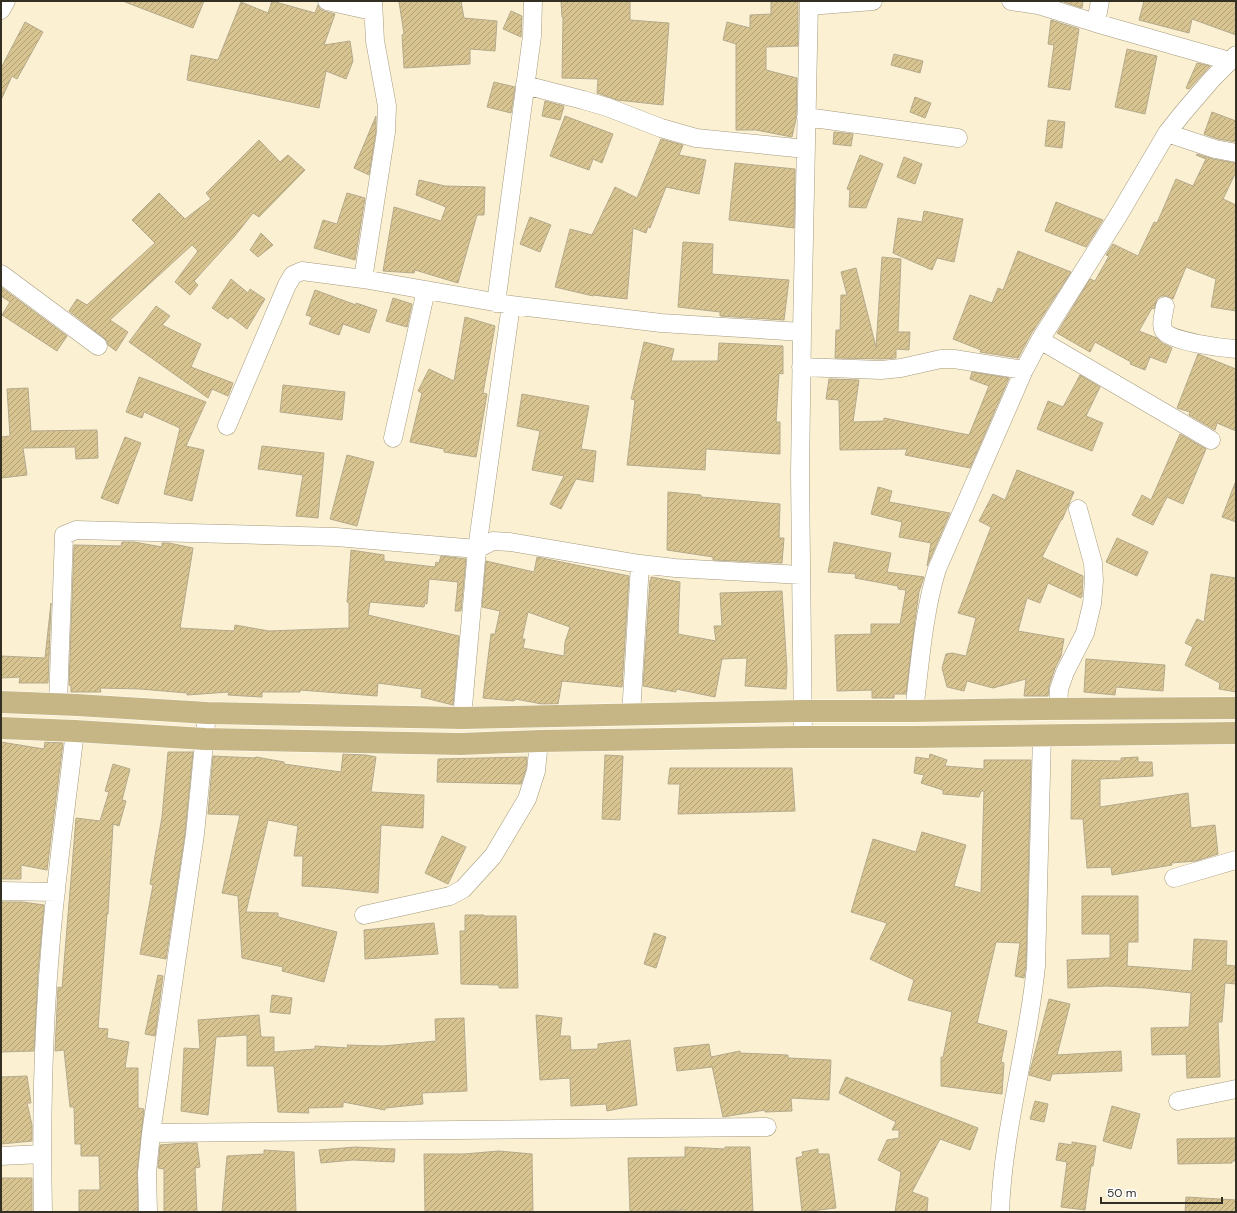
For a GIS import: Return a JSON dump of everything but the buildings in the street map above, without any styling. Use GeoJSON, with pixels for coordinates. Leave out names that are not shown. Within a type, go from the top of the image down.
{"type":"FeatureCollection","features":[{"type":"Feature","properties":{"kind":"main road"},"geometry":{"type":"LineString","coordinates":[[1,702],[58,704],[208,714],[462,718],[802,711],[914,712],[1058,709],[1236,708]]}},
{"type":"Feature","properties":{"kind":"main road"},"geometry":{"type":"LineString","coordinates":[[1,728],[205,739],[461,744],[539,741],[803,737],[1236,734]]}},
{"type":"Feature","properties":{"kind":"street"},"geometry":{"type":"LineString","coordinates":[[1,10],[6,1]]}},
{"type":"Feature","properties":{"kind":"street"},"geometry":{"type":"LineString","coordinates":[[327,1],[372,6],[375,41],[387,106],[386,132],[363,279]]}},
{"type":"Feature","properties":{"kind":"street"},"geometry":{"type":"LineString","coordinates":[[462,718],[477,549],[504,304],[525,85],[532,36],[532,1]]}},
{"type":"Feature","properties":{"kind":"street"},"geometry":{"type":"LineString","coordinates":[[803,737],[800,473],[809,3],[873,1]]}},
{"type":"Feature","properties":{"kind":"street"},"geometry":{"type":"LineString","coordinates":[[914,712],[926,611],[931,587],[937,569],[1024,370],[1040,340],[1118,216],[1167,133],[1187,108],[1232,58],[1096,23],[1038,5],[1011,1]]}},
{"type":"Feature","properties":{"kind":"street"},"geometry":{"type":"LineString","coordinates":[[1096,23],[1100,1]]}},
{"type":"Feature","properties":{"kind":"street"},"geometry":{"type":"LineString","coordinates":[[525,85],[607,107],[661,128],[696,138],[806,149]]}},
{"type":"Feature","properties":{"kind":"street"},"geometry":{"type":"LineString","coordinates":[[806,117],[958,138]]}},
{"type":"Feature","properties":{"kind":"street"},"geometry":{"type":"LineString","coordinates":[[1167,133],[1215,149],[1236,153]]}},
{"type":"Feature","properties":{"kind":"street"},"geometry":{"type":"LineString","coordinates":[[227,426],[287,285],[293,275],[302,271],[363,279],[504,304],[662,323],[802,332]]}},
{"type":"Feature","properties":{"kind":"street"},"geometry":{"type":"LineString","coordinates":[[1,274],[98,346]]}},
{"type":"Feature","properties":{"kind":"street"},"geometry":{"type":"LineString","coordinates":[[393,438],[426,290]]}},
{"type":"Feature","properties":{"kind":"street"},"geometry":{"type":"LineString","coordinates":[[1165,306],[1163,330],[1168,335],[1209,346],[1236,349]]}},
{"type":"Feature","properties":{"kind":"street"},"geometry":{"type":"LineString","coordinates":[[1040,340],[1211,440]]}},
{"type":"Feature","properties":{"kind":"street"},"geometry":{"type":"LineString","coordinates":[[802,367],[882,370],[901,368],[941,359],[954,359],[1024,370]]}},
{"type":"Feature","properties":{"kind":"street"},"geometry":{"type":"LineString","coordinates":[[1058,709],[1059,689],[1065,672],[1085,633],[1092,604],[1094,581],[1093,563],[1078,509]]}},
{"type":"Feature","properties":{"kind":"street"},"geometry":{"type":"LineString","coordinates":[[58,704],[64,535],[76,530],[336,537],[477,549],[493,541],[510,542],[640,564],[675,568],[802,575]]}},
{"type":"Feature","properties":{"kind":"street"},"geometry":{"type":"LineString","coordinates":[[631,715],[640,564]]}},
{"type":"Feature","properties":{"kind":"street"},"geometry":{"type":"LineString","coordinates":[[148,1212],[147,1173],[151,1133],[195,834],[208,714]]}},
{"type":"Feature","properties":{"kind":"street"},"geometry":{"type":"LineString","coordinates":[[43,1212],[42,1154],[46,1017],[51,939],[75,731]]}},
{"type":"Feature","properties":{"kind":"street"},"geometry":{"type":"LineString","coordinates":[[1000,1212],[1004,1159],[1033,994],[1036,966],[1042,735]]}},
{"type":"Feature","properties":{"kind":"street"},"geometry":{"type":"LineString","coordinates":[[364,915],[450,896],[463,890],[493,856],[527,799],[536,771],[539,741]]}},
{"type":"Feature","properties":{"kind":"street"},"geometry":{"type":"LineString","coordinates":[[1174,878],[1236,860]]}},
{"type":"Feature","properties":{"kind":"street"},"geometry":{"type":"LineString","coordinates":[[1,891],[56,892]]}},
{"type":"Feature","properties":{"kind":"street"},"geometry":{"type":"LineString","coordinates":[[1178,1101],[1236,1089]]}},
{"type":"Feature","properties":{"kind":"street"},"geometry":{"type":"LineString","coordinates":[[151,1133],[767,1127]]}},
{"type":"Feature","properties":{"kind":"street"},"geometry":{"type":"LineString","coordinates":[[1,1156],[42,1154]]}}]}
